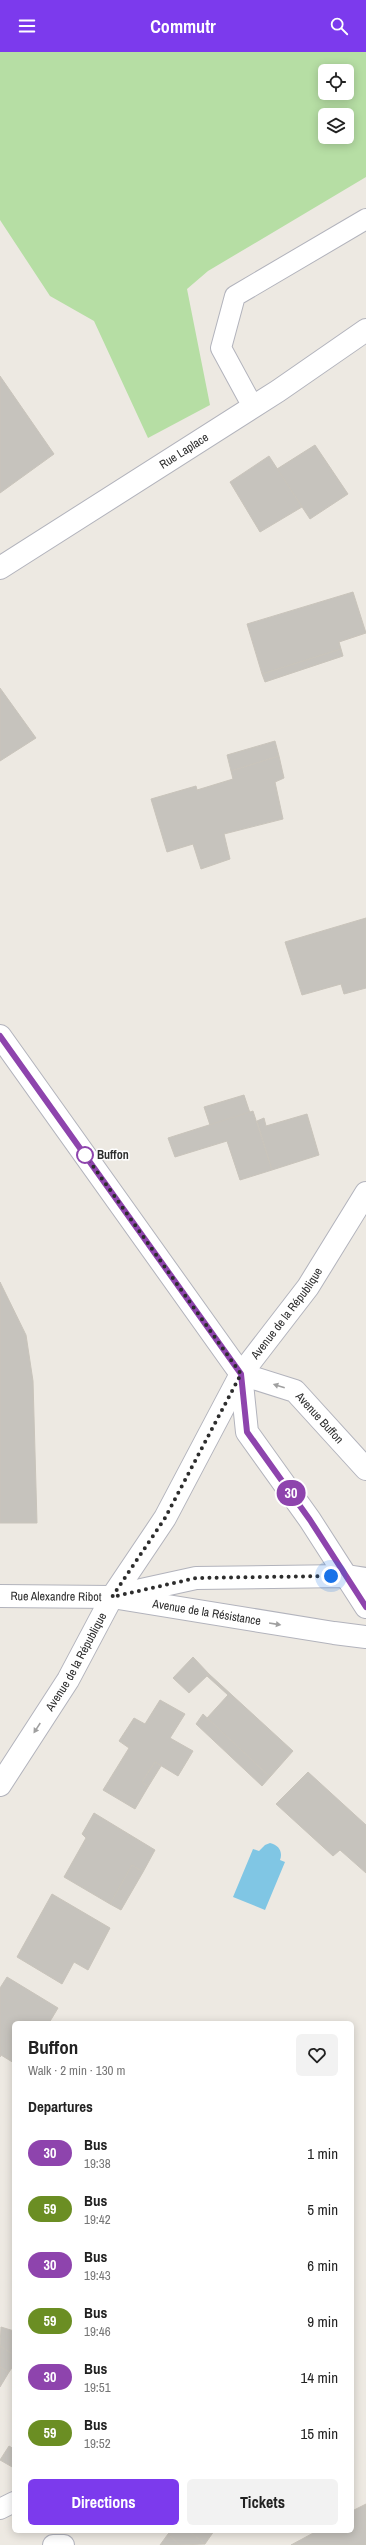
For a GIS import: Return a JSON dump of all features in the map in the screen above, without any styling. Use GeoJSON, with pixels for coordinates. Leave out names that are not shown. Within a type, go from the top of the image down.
{"type":"FeatureCollection","features":[{"type":"Feature","properties":{"kind":"street","name":"Rue Laplace"},"geometry":{"type":"LineString","coordinates":[[0,568],[253,407],[366,330]]}},
{"type":"Feature","properties":{"kind":"street"},"geometry":{"type":"LineString","coordinates":[[0,1036],[241,1374],[247,1432],[310,1520],[356,1578],[366,1607]]}},
{"type":"Feature","properties":{"kind":"street","name":"Avenue de la République"},"geometry":{"type":"LineString","coordinates":[[0,1784],[68,1680],[112,1597],[165,1518],[241,1374],[308,1288],[366,1193]]}},
{"type":"Feature","properties":{"kind":"street","name":"Avenue Buffon"},"geometry":{"type":"LineString","coordinates":[[241,1374],[295,1391],[366,1469]]}},
{"type":"Feature","properties":{"kind":"street","name":"Avenue de la Résistance"},"geometry":{"type":"LineString","coordinates":[[112,1597],[196,1578],[356,1578]]}},
{"type":"Feature","properties":{"kind":"street","name":"Rue Alexandre Ribot"},"geometry":{"type":"LineString","coordinates":[[0,1596],[112,1597]]}},
{"type":"Feature","properties":{"kind":"street","name":"Avenue de la Résistance"},"geometry":{"type":"LineString","coordinates":[[112,1597],[326,1632],[366,1637]]}},
{"type":"Feature","properties":{"kind":"lane"},"geometry":{"type":"LineString","coordinates":[[253,407],[221,348],[235,296],[366,219]]}},
{"type":"Feature","properties":{"kind":"lane"},"geometry":{"type":"LineString","coordinates":[[0,2509],[12,2503]]}},
{"type":"Feature","properties":{"kind":"lane"},"geometry":{"type":"LineString","coordinates":[[53,2545],[64,2545]]}},
{"type":"Feature","properties":{"kind":"green space"},"geometry":{"type":"Polygon","coordinates":[[[0,52],[366,52],[366,177],[208,271],[187,289],[210,405],[148,438],[94,321],[50,296],[0,220],[0,52]]]}},
{"type":"Feature","properties":{"kind":"water"},"geometry":{"type":"Polygon","coordinates":[[[270,1843],[280,1849],[280,1860],[285,1862],[265,1910],[233,1897],[253,1849],[259,1851],[265,1845],[270,1843]]]}},
{"type":"Feature","properties":{"kind":"building"},"geometry":{"type":"Polygon","coordinates":[[[0,376],[54,454],[0,493],[0,376]]]}},
{"type":"Feature","properties":{"kind":"building"},"geometry":{"type":"Polygon","coordinates":[[[315,445],[348,494],[310,519],[277,469],[315,445]]]}},
{"type":"Feature","properties":{"kind":"building"},"geometry":{"type":"Polygon","coordinates":[[[269,456],[302,507],[260,532],[230,482],[269,456]]]}},
{"type":"Feature","properties":{"kind":"building"},"geometry":{"type":"Polygon","coordinates":[[[353,592],[366,633],[339,642],[341,649],[262,674],[247,624],[353,592]]]}},
{"type":"Feature","properties":{"kind":"building"},"geometry":{"type":"Polygon","coordinates":[[[341,649],[343,656],[265,682],[262,674],[341,649]]]}},
{"type":"Feature","properties":{"kind":"building"},"geometry":{"type":"Polygon","coordinates":[[[0,688],[36,738],[0,761],[0,688]]]}},
{"type":"Feature","properties":{"kind":"building"},"geometry":{"type":"Polygon","coordinates":[[[275,741],[279,756],[231,771],[227,755],[275,741]]]}},
{"type":"Feature","properties":{"kind":"building"},"geometry":{"type":"Polygon","coordinates":[[[279,756],[284,778],[275,782],[283,819],[224,834],[230,859],[201,869],[193,844],[167,852],[151,799],[196,786],[197,790],[233,779],[231,771],[279,756]]]}},
{"type":"Feature","properties":{"kind":"building"},"geometry":{"type":"Polygon","coordinates":[[[366,918],[366,988],[344,994],[341,984],[302,995],[285,942],[366,918]]]}},
{"type":"Feature","properties":{"kind":"building"},"geometry":{"type":"Polygon","coordinates":[[[244,1095],[250,1113],[210,1125],[204,1107],[244,1095]]]}},
{"type":"Feature","properties":{"kind":"building"},"geometry":{"type":"Polygon","coordinates":[[[253,1111],[272,1170],[240,1180],[227,1141],[175,1157],[168,1138],[253,1111]]]}},
{"type":"Feature","properties":{"kind":"building"},"geometry":{"type":"Polygon","coordinates":[[[307,1114],[319,1155],[272,1170],[257,1121],[264,1118],[266,1126],[307,1114]]]}},
{"type":"Feature","properties":{"kind":"building"},"geometry":{"type":"Polygon","coordinates":[[[0,1282],[26,1335],[33,1381],[37,1523],[0,1523],[0,1282]]]}},
{"type":"Feature","properties":{"kind":"building"},"geometry":{"type":"Polygon","coordinates":[[[193,1657],[209,1674],[189,1693],[173,1678],[193,1657]]]}},
{"type":"Feature","properties":{"kind":"building"},"geometry":{"type":"Polygon","coordinates":[[[209,1674],[293,1751],[270,1777],[207,1718],[228,1695],[207,1676],[209,1674]]]}},
{"type":"Feature","properties":{"kind":"building"},"geometry":{"type":"Polygon","coordinates":[[[160,1700],[185,1714],[170,1738],[193,1751],[178,1776],[155,1762],[142,1782],[148,1787],[135,1809],[103,1790],[129,1748],[119,1741],[134,1718],[145,1724],[160,1700]]]}},
{"type":"Feature","properties":{"kind":"building"},"geometry":{"type":"Polygon","coordinates":[[[203,1714],[270,1777],[262,1786],[196,1724],[203,1714]]]}},
{"type":"Feature","properties":{"kind":"building"},"geometry":{"type":"Polygon","coordinates":[[[155,1762],[161,1766],[148,1787],[142,1782],[155,1762]]]}},
{"type":"Feature","properties":{"kind":"building"},"geometry":{"type":"Polygon","coordinates":[[[308,1772],[366,1825],[366,1873],[340,1850],[333,1856],[276,1804],[308,1772]]]}},
{"type":"Feature","properties":{"kind":"building"},"geometry":{"type":"Polygon","coordinates":[[[94,1813],[155,1850],[143,1872],[132,1865],[110,1904],[64,1877],[86,1838],[82,1834],[94,1813]]]}},
{"type":"Feature","properties":{"kind":"building"},"geometry":{"type":"Polygon","coordinates":[[[132,1865],[143,1872],[121,1910],[110,1904],[132,1865]]]}},
{"type":"Feature","properties":{"kind":"building"},"geometry":{"type":"Polygon","coordinates":[[[52,1894],[110,1928],[88,1970],[74,1962],[62,1984],[17,1957],[52,1894]]]}},
{"type":"Feature","properties":{"kind":"building"},"geometry":{"type":"Polygon","coordinates":[[[7,1977],[58,2008],[50,2021],[12,2021],[12,2062],[1,2055],[0,2057],[0,1988],[7,1977]]]}},
{"type":"Feature","properties":{"kind":"building"},"geometry":{"type":"Polygon","coordinates":[[[1,2327],[12,2330],[12,2354],[0,2346],[1,2327]]]}},
{"type":"Feature","properties":{"kind":"building"},"geometry":{"type":"Polygon","coordinates":[[[0,2346],[12,2354],[12,2368],[9,2372],[0,2367],[0,2346]]]}},
{"type":"Feature","properties":{"kind":"building"},"geometry":{"type":"Polygon","coordinates":[[[0,2367],[9,2372],[0,2387],[0,2367]]]}},
{"type":"Feature","properties":{"kind":"building"},"geometry":{"type":"Polygon","coordinates":[[[9,2446],[12,2448],[12,2467],[0,2460],[9,2446]]]}},
{"type":"Feature","properties":{"kind":"building"},"geometry":{"type":"Polygon","coordinates":[[[366,2504],[366,2545],[291,2545],[313,2533],[354,2533],[354,2510],[366,2504]]]}},
{"type":"Feature","properties":{"kind":"building"},"geometry":{"type":"Polygon","coordinates":[[[191,2533],[205,2544],[180,2545],[168,2534],[191,2533]]]}},
{"type":"Feature","properties":{"kind":"building"},"geometry":{"type":"Polygon","coordinates":[[[191,2533],[213,2533],[205,2544],[191,2533]]]}},
{"type":"Feature","properties":{"kind":"building"},"geometry":{"type":"Polygon","coordinates":[[[168,2534],[180,2545],[160,2545],[168,2534]]]}},
{"type":"Feature","properties":{"kind":"bus line","name":"30"},"geometry":{"type":"LineString","coordinates":[[0,1036],[241,1374],[247,1432],[310,1520],[366,1607]]}},
{"type":"Feature","properties":{"kind":"place","name":"Buffon"},"geometry":{"type":"Point","coordinates":[85,1155]}},
{"type":"Feature","properties":{"kind":"route"},"geometry":{"type":"LineString","coordinates":[[85,1155],[83,1152],[241,1374],[165,1518],[112,1597],[196,1578],[331,1576]]}}]}
